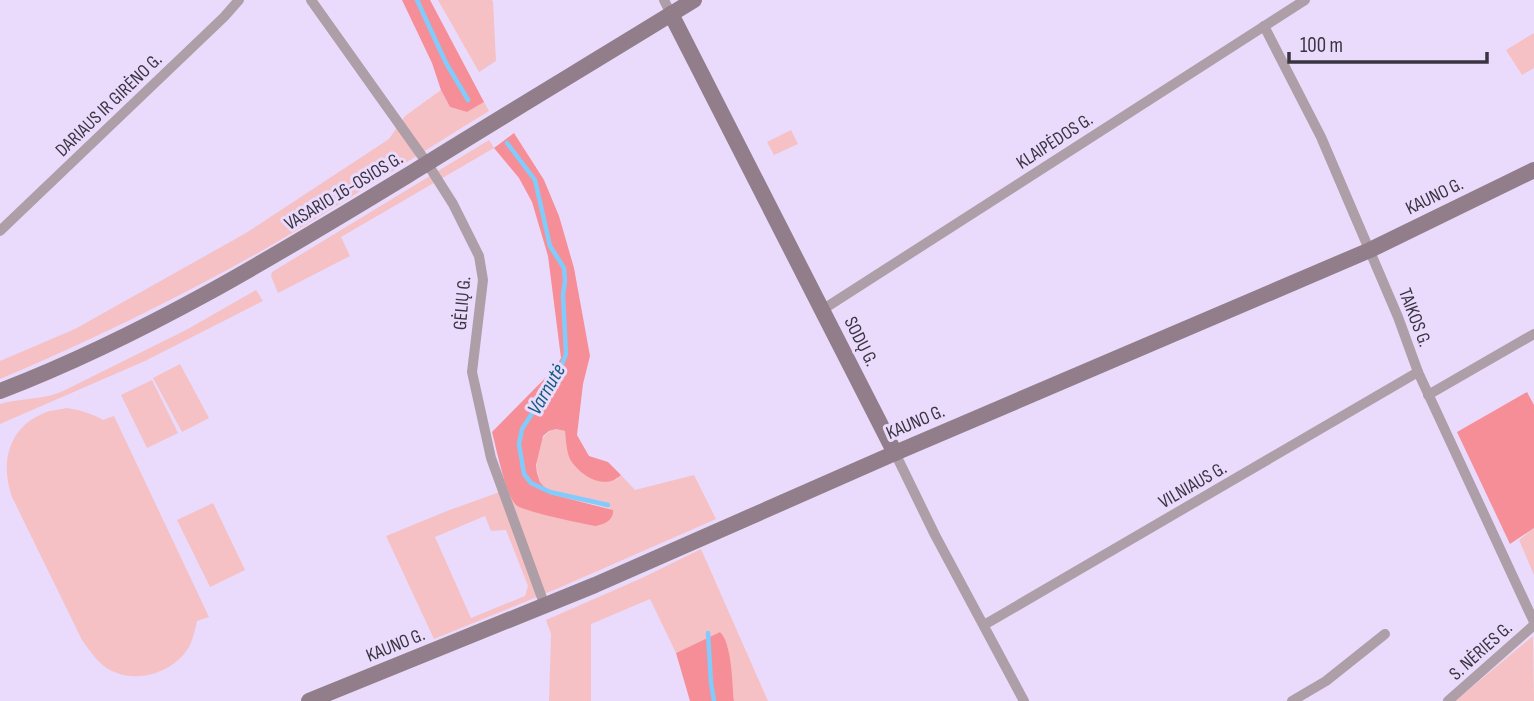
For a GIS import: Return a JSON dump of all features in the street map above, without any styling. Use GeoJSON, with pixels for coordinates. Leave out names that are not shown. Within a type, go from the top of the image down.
{"type":"FeatureCollection","features":[{"type":"Feature","properties":{"kind":"main road","name":"VASARIO 16-OSIOS G."},"geometry":{"type":"LineString","coordinates":[[0,391],[152,323],[255,267],[427,163],[667,7],[694,0]]}},
{"type":"Feature","properties":{"kind":"main road","name":"SODŲ G."},"geometry":{"type":"LineString","coordinates":[[667,7],[895,453]]}},
{"type":"Feature","properties":{"kind":"main road","name":"KAUNO G."},"geometry":{"type":"LineString","coordinates":[[309,701],[545,606],[1370,250],[1534,170]]}},
{"type":"Feature","properties":{"kind":"street","name":"DARIAUS IR GIRĖNO G."},"geometry":{"type":"LineString","coordinates":[[0,231],[239,0]]}},
{"type":"Feature","properties":{"kind":"street","name":"GĖLIŲ G."},"geometry":{"type":"LineString","coordinates":[[311,0],[427,163],[453,204],[479,256],[483,280],[471,372],[491,458],[545,606]]}},
{"type":"Feature","properties":{"kind":"street","name":"KLAIPĖDOS G."},"geometry":{"type":"LineString","coordinates":[[822,310],[1305,0]]}},
{"type":"Feature","properties":{"kind":"street","name":"TAIKOS G."},"geometry":{"type":"LineString","coordinates":[[1264,26],[1321,138],[1398,317],[1428,395],[1534,623]]}},
{"type":"Feature","properties":{"kind":"street"},"geometry":{"type":"LineString","coordinates":[[1428,395],[1534,334]]}},
{"type":"Feature","properties":{"kind":"street","name":"VILNIAUS G."},"geometry":{"type":"LineString","coordinates":[[984,625],[1418,372]]}},
{"type":"Feature","properties":{"kind":"street","name":"SODŲ G."},"geometry":{"type":"LineString","coordinates":[[895,453],[935,535],[1024,701]]}},
{"type":"Feature","properties":{"kind":"street","name":"S. NĖRIES G."},"geometry":{"type":"LineString","coordinates":[[1448,701],[1534,623]]}},
{"type":"Feature","properties":{"kind":"street"},"geometry":{"type":"LineString","coordinates":[[1292,701],[1326,681],[1385,634]]}},
{"type":"Feature","properties":{"kind":"shaded area"},"geometry":{"type":"Polygon","coordinates":[[[402,0],[430,0],[484,102],[467,112],[450,107],[402,0]]]}},
{"type":"Feature","properties":{"kind":"shaded area"},"geometry":{"type":"Polygon","coordinates":[[[438,0],[492,0],[496,61],[479,72],[438,0]]]}},
{"type":"Feature","properties":{"kind":"shaded area"},"geometry":{"type":"Polygon","coordinates":[[[1534,33],[1534,68],[1522,75],[1506,50],[1534,33]]]}},
{"type":"Feature","properties":{"kind":"shaded area"},"geometry":{"type":"Polygon","coordinates":[[[441,90],[450,107],[467,112],[484,102],[489,111],[258,253],[130,320],[0,379],[0,361],[75,329],[246,233],[389,139],[405,116],[441,90]]]}},
{"type":"Feature","properties":{"kind":"shaded area"},"geometry":{"type":"Polygon","coordinates":[[[791,130],[798,144],[774,155],[767,142],[791,130]]]}},
{"type":"Feature","properties":{"kind":"shaded area"},"geometry":{"type":"Polygon","coordinates":[[[514,133],[544,180],[559,216],[574,268],[590,356],[583,384],[577,435],[589,456],[608,462],[621,475],[608,482],[586,476],[570,459],[565,431],[556,429],[543,436],[536,465],[537,473],[540,482],[550,494],[613,510],[610,520],[595,526],[530,511],[516,505],[505,482],[492,432],[555,368],[561,358],[548,256],[532,202],[519,178],[494,148],[514,133]]]}},
{"type":"Feature","properties":{"kind":"shaded area"},"geometry":{"type":"Polygon","coordinates":[[[489,140],[494,148],[341,237],[350,256],[278,293],[272,272],[489,140]]]}},
{"type":"Feature","properties":{"kind":"shaded area"},"geometry":{"type":"Polygon","coordinates":[[[256,290],[263,301],[145,361],[0,424],[0,404],[61,392],[186,330],[256,290]]]}},
{"type":"Feature","properties":{"kind":"shaded area"},"geometry":{"type":"Polygon","coordinates":[[[180,364],[209,418],[182,432],[153,378],[180,364]]]}},
{"type":"Feature","properties":{"kind":"shaded area"},"geometry":{"type":"Polygon","coordinates":[[[152,380],[178,433],[147,448],[121,395],[152,380]]]}},
{"type":"Feature","properties":{"kind":"shaded area"},"geometry":{"type":"Polygon","coordinates":[[[1527,392],[1534,405],[1534,528],[1510,544],[1457,432],[1527,392]]]}},
{"type":"Feature","properties":{"kind":"shaded area"},"geometry":{"type":"Polygon","coordinates":[[[66,408],[103,420],[114,416],[209,617],[197,621],[189,647],[182,656],[155,673],[144,676],[122,675],[107,668],[92,653],[82,640],[12,497],[8,484],[7,459],[15,437],[32,420],[47,412],[66,408]]]}},
{"type":"Feature","properties":{"kind":"shaded area"},"geometry":{"type":"Polygon","coordinates":[[[556,429],[565,431],[567,450],[616,480],[621,475],[635,490],[694,475],[716,519],[434,639],[386,536],[508,489],[519,507],[594,526],[613,510],[555,496],[543,487],[537,458],[538,448],[548,433],[556,429]],[[485,516],[435,537],[471,618],[525,596],[528,586],[506,530],[491,531],[485,516]]]}},
{"type":"Feature","properties":{"kind":"shaded area"},"geometry":{"type":"Polygon","coordinates":[[[213,503],[245,570],[210,587],[177,520],[213,503]]]}},
{"type":"Feature","properties":{"kind":"shaded area"},"geometry":{"type":"Polygon","coordinates":[[[1534,528],[1534,575],[1519,540],[1534,528]]]}},
{"type":"Feature","properties":{"kind":"shaded area"},"geometry":{"type":"Polygon","coordinates":[[[701,549],[768,701],[734,701],[728,648],[720,632],[676,653],[650,599],[591,624],[591,701],[549,701],[551,634],[546,620],[701,549]]]}},
{"type":"Feature","properties":{"kind":"shaded area"},"geometry":{"type":"Polygon","coordinates":[[[720,632],[729,654],[734,701],[690,701],[676,653],[720,632]]]}},
{"type":"Feature","properties":{"kind":"shaded area"},"geometry":{"type":"Polygon","coordinates":[[[1533,636],[1534,701],[1455,701],[1533,636]]]}},
{"type":"Feature","properties":{"kind":"waterway","name":"Varnutė"},"geometry":{"type":"LineString","coordinates":[[417,0],[446,63],[468,100]]}},
{"type":"Feature","properties":{"kind":"waterway","name":"Varnutė"},"geometry":{"type":"LineString","coordinates":[[507,143],[535,180],[550,246],[564,268],[565,281],[563,295],[566,354],[560,370],[522,429],[519,444],[524,474],[531,483],[550,492],[608,505]]}},
{"type":"Feature","properties":{"kind":"waterway","name":"Varnutė"},"geometry":{"type":"LineString","coordinates":[[708,633],[714,701]]}}]}
